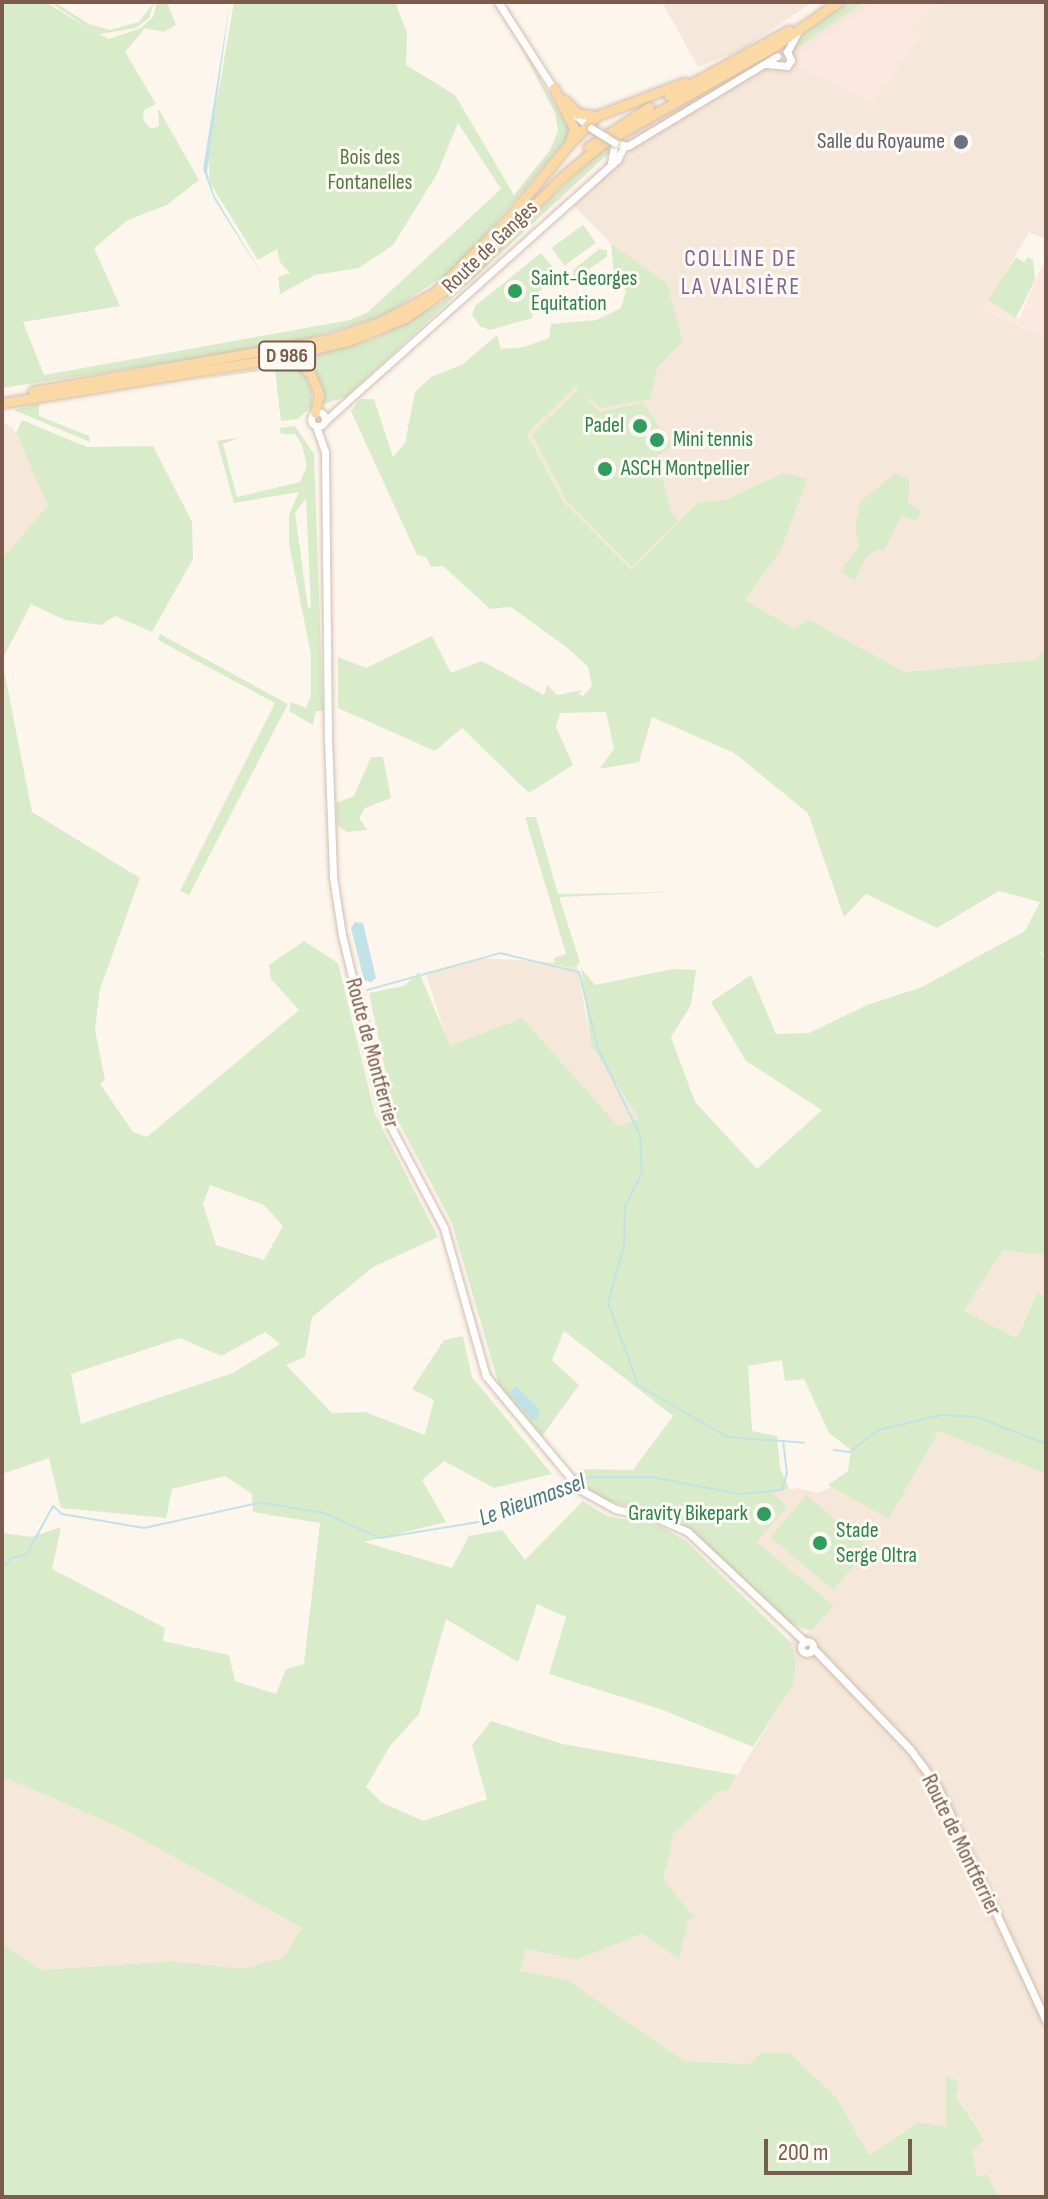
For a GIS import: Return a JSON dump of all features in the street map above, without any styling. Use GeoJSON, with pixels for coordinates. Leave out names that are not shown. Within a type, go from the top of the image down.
{"type":"FeatureCollection","features":[{"type":"Feature","properties":{"kind":"main road","name":"Route de Ganges"},"geometry":{"type":"LineString","coordinates":[[2,400],[326,340],[391,317],[435,292],[590,145],[829,2]]}},
{"type":"Feature","properties":{"kind":"main road","name":"Route de Ganges"},"geometry":{"type":"LineString","coordinates":[[2,400],[167,376],[320,349],[405,318],[467,274],[561,178],[603,143],[798,31],[838,2]]}},
{"type":"Feature","properties":{"kind":"main road","name":"D 986"},"geometry":{"type":"LineString","coordinates":[[435,292],[505,222],[596,116],[707,75]]}},
{"type":"Feature","properties":{"kind":"main road"},"geometry":{"type":"LineString","coordinates":[[554,88],[574,110],[596,116]]}},
{"type":"Feature","properties":{"kind":"main road"},"geometry":{"type":"LineString","coordinates":[[554,88],[574,128],[569,144]]}},
{"type":"Feature","properties":{"kind":"main road"},"geometry":{"type":"LineString","coordinates":[[167,376],[296,361],[317,386],[320,420]]}},
{"type":"Feature","properties":{"kind":"street"},"geometry":{"type":"LineString","coordinates":[[498,2],[554,88],[589,127],[619,147]]}},
{"type":"Feature","properties":{"kind":"street"},"geometry":{"type":"LineString","coordinates":[[320,420],[340,409],[610,165],[619,147],[737,76],[778,60],[787,52],[798,31]]}},
{"type":"Feature","properties":{"kind":"street"},"geometry":{"type":"LineString","coordinates":[[778,60],[789,64],[787,52]]}},
{"type":"Feature","properties":{"kind":"street","name":"Route de Montferrier"},"geometry":{"type":"LineString","coordinates":[[320,420],[333,877],[376,1086],[392,1134],[444,1228],[486,1376],[581,1490],[615,1509],[657,1518],[688,1532],[910,1749],[937,1786],[1046,2021]]}},
{"type":"Feature","properties":{"kind":"shaded area"},"geometry":{"type":"Polygon","coordinates":[[[662,2],[813,2],[741,50],[698,67],[662,2]]]}},
{"type":"Feature","properties":{"kind":"shaded area"},"geometry":{"type":"Polygon","coordinates":[[[841,2],[1046,2],[1046,239],[1029,232],[984,311],[1046,337],[1046,647],[1035,660],[905,672],[808,619],[795,629],[745,600],[781,550],[808,480],[783,473],[725,500],[698,502],[633,570],[564,503],[527,433],[575,386],[657,368],[683,341],[667,283],[623,256],[574,206],[630,153],[620,138],[793,43],[841,2]]]}},
{"type":"Feature","properties":{"kind":"shaded area"},"geometry":{"type":"Polygon","coordinates":[[[877,2],[942,2],[910,26],[920,36],[874,103],[796,67],[797,56],[877,2]]]}},
{"type":"Feature","properties":{"kind":"shaded area"},"geometry":{"type":"Polygon","coordinates":[[[1046,256],[1046,337],[984,311],[988,300],[1019,319],[1046,256]]]}},
{"type":"Feature","properties":{"kind":"shaded area"},"geometry":{"type":"Polygon","coordinates":[[[2,421],[14,430],[49,506],[2,558],[2,421]]]}},
{"type":"Feature","properties":{"kind":"shaded area"},"geometry":{"type":"Polygon","coordinates":[[[484,958],[577,964],[591,1045],[639,1119],[618,1126],[594,1103],[449,1046],[426,974],[484,958]]]}},
{"type":"Feature","properties":{"kind":"shaded area"},"geometry":{"type":"Polygon","coordinates":[[[1003,1249],[1046,1255],[1046,1299],[1036,1292],[1017,1338],[964,1311],[1003,1249]]]}},
{"type":"Feature","properties":{"kind":"shaded area"},"geometry":{"type":"Polygon","coordinates":[[[939,1431],[1046,1474],[1046,2197],[999,2197],[987,2175],[977,2176],[972,2152],[984,2138],[956,2095],[959,2081],[946,2077],[946,2126],[905,2130],[869,2155],[837,2098],[750,2064],[684,2061],[568,1980],[520,1971],[526,1949],[576,1960],[642,1934],[679,1958],[688,1921],[695,1918],[664,1880],[673,1833],[717,1793],[728,1790],[793,1685],[790,1642],[811,1631],[834,1606],[757,1542],[772,1493],[797,1488],[819,1493],[835,1485],[889,1519],[939,1431]]]}},
{"type":"Feature","properties":{"kind":"shaded area"},"geometry":{"type":"Polygon","coordinates":[[[2,1776],[125,1830],[302,1928],[285,1957],[243,1970],[172,1961],[42,1970],[2,1943],[2,1776]]]}},
{"type":"Feature","properties":{"kind":"green space","name":"Bois des Fontanelles"},"geometry":{"type":"Polygon","coordinates":[[[2,2],[46,2],[89,29],[50,2],[54,2],[89,24],[110,30],[139,22],[154,2],[149,18],[136,28],[99,34],[109,39],[141,28],[153,17],[157,2],[167,2],[176,25],[164,32],[145,28],[125,52],[156,104],[144,110],[143,120],[151,129],[159,126],[158,108],[199,180],[167,205],[128,220],[94,248],[120,306],[23,322],[44,375],[350,320],[368,312],[501,189],[458,123],[437,174],[393,245],[359,268],[315,275],[280,294],[278,277],[290,273],[280,262],[277,249],[258,260],[210,183],[208,154],[234,2],[395,2],[407,33],[406,65],[455,95],[514,195],[550,150],[558,131],[555,113],[517,39],[572,133],[460,265],[383,316],[290,344],[2,388],[2,2]]]}},
{"type":"Feature","properties":{"kind":"green space"},"geometry":{"type":"Polygon","coordinates":[[[849,2],[864,2],[793,51],[799,37],[849,2]]]}},
{"type":"Feature","properties":{"kind":"green space"},"geometry":{"type":"Polygon","coordinates":[[[606,146],[611,151],[346,397],[320,405],[320,391],[295,358],[371,340],[440,303],[606,146]]]}},
{"type":"Feature","properties":{"kind":"green space"},"geometry":{"type":"Polygon","coordinates":[[[583,225],[596,243],[564,266],[551,248],[583,225]]]}},
{"type":"Feature","properties":{"kind":"green space"},"geometry":{"type":"Polygon","coordinates":[[[611,244],[667,283],[683,341],[657,368],[650,399],[601,408],[575,387],[527,434],[564,503],[632,570],[698,502],[725,500],[783,473],[808,479],[781,550],[745,600],[795,629],[808,619],[905,672],[1035,660],[1046,647],[1046,957],[1037,948],[1046,960],[1046,1255],[1003,1250],[964,1311],[1017,1338],[1037,1292],[1046,1299],[1046,1474],[939,1431],[889,1519],[828,1485],[848,1471],[851,1450],[829,1433],[804,1379],[785,1381],[782,1360],[748,1366],[752,1431],[777,1436],[780,1468],[789,1489],[773,1493],[787,1507],[757,1542],[834,1606],[811,1631],[789,1623],[678,1519],[607,1501],[585,1487],[579,1469],[633,1470],[673,1416],[564,1331],[552,1360],[579,1385],[542,1436],[499,1385],[452,1223],[394,1113],[369,993],[404,986],[419,972],[450,1046],[522,1018],[618,1126],[639,1119],[591,1045],[581,968],[595,985],[673,969],[696,970],[691,1005],[671,1037],[695,1102],[757,1169],[822,1110],[746,1061],[711,1002],[751,975],[776,1034],[809,1033],[867,1005],[922,987],[1025,931],[1040,902],[999,891],[937,928],[866,894],[844,917],[808,813],[734,753],[652,717],[639,762],[599,769],[614,749],[606,712],[560,713],[556,727],[573,765],[529,793],[462,728],[435,751],[338,708],[338,657],[366,668],[432,636],[451,673],[482,661],[544,695],[547,685],[557,695],[583,690],[578,694],[583,696],[592,686],[588,667],[569,649],[511,607],[490,609],[443,566],[431,567],[426,557],[417,555],[351,411],[360,399],[374,399],[393,457],[405,443],[415,392],[431,377],[463,364],[497,335],[501,349],[524,347],[549,338],[551,324],[596,320],[621,308],[626,291],[614,274],[611,244]]]}},
{"type":"Feature","properties":{"kind":"green space"},"geometry":{"type":"Polygon","coordinates":[[[599,249],[607,250],[607,257],[574,279],[573,270],[599,249]]]}},
{"type":"Feature","properties":{"kind":"green space","name":"Saint-Georges Equitation"},"geometry":{"type":"Polygon","coordinates":[[[541,253],[559,275],[536,294],[532,318],[490,330],[480,326],[472,315],[475,306],[541,253]]]}},
{"type":"Feature","properties":{"kind":"green space"},"geometry":{"type":"Polygon","coordinates":[[[1016,257],[1024,262],[1028,257],[1033,260],[1035,280],[1016,318],[988,300],[1016,257]]]}},
{"type":"Feature","properties":{"kind":"green space"},"geometry":{"type":"Polygon","coordinates":[[[287,364],[303,372],[312,391],[312,406],[298,419],[281,421],[275,369],[192,380],[287,364]]]}},
{"type":"Feature","properties":{"kind":"green space","name":"ASCH Montpellier"},"geometry":{"type":"Polygon","coordinates":[[[579,389],[599,412],[643,403],[669,441],[670,447],[657,456],[670,511],[678,520],[632,567],[566,500],[532,434],[579,389]]]}},
{"type":"Feature","properties":{"kind":"green space"},"geometry":{"type":"Polygon","coordinates":[[[58,399],[39,404],[39,416],[89,436],[90,442],[14,410],[58,399]]]}},
{"type":"Feature","properties":{"kind":"green space"},"geometry":{"type":"Polygon","coordinates":[[[22,420],[87,447],[153,446],[192,522],[193,559],[152,632],[115,616],[101,625],[65,620],[31,604],[2,660],[2,558],[48,506],[16,433],[22,420]]]}},
{"type":"Feature","properties":{"kind":"green space"},"geometry":{"type":"Polygon","coordinates":[[[295,426],[314,454],[323,711],[316,711],[313,725],[289,711],[291,702],[306,708],[311,695],[311,655],[289,544],[289,514],[299,492],[234,503],[217,441],[241,437],[223,444],[237,497],[300,482],[307,466],[302,445],[295,434],[281,434],[280,428],[295,426]],[[306,498],[295,513],[308,608],[311,607],[306,498]]]}},
{"type":"Feature","properties":{"kind":"green space"},"geometry":{"type":"Polygon","coordinates":[[[896,473],[909,480],[908,503],[922,512],[916,521],[902,515],[884,550],[877,549],[866,558],[855,580],[840,572],[859,546],[855,528],[860,502],[896,473]]]}},
{"type":"Feature","properties":{"kind":"green space"},"geometry":{"type":"Polygon","coordinates":[[[160,634],[288,704],[189,895],[180,891],[275,703],[158,640],[160,634]]]}},
{"type":"Feature","properties":{"kind":"green space"},"geometry":{"type":"Polygon","coordinates":[[[2,660],[32,812],[140,878],[100,989],[95,1030],[105,1080],[100,1084],[133,1132],[147,1137],[299,1010],[271,979],[269,965],[304,941],[338,963],[375,1114],[438,1237],[373,1267],[312,1317],[305,1357],[286,1365],[332,1413],[365,1412],[425,1435],[434,1400],[412,1389],[444,1340],[463,1336],[472,1377],[552,1474],[494,1488],[444,1461],[422,1480],[446,1522],[364,1542],[452,1568],[469,1536],[502,1530],[525,1560],[583,1501],[607,1516],[660,1526],[686,1541],[790,1642],[796,1661],[793,1685],[753,1747],[663,1710],[549,1674],[566,1617],[537,1604],[518,1662],[446,1619],[419,1714],[390,1746],[366,1787],[381,1802],[423,1821],[487,1799],[472,1745],[491,1721],[563,1744],[737,1775],[728,1790],[717,1793],[673,1834],[664,1880],[695,1918],[688,1921],[679,1959],[642,1934],[576,1960],[526,1949],[520,1971],[568,1980],[684,2061],[750,2064],[760,2053],[789,2053],[837,2098],[869,2155],[917,2123],[946,2126],[946,2076],[959,2081],[956,2096],[984,2139],[972,2152],[977,2176],[987,2175],[999,2197],[2,2197],[2,1943],[42,1970],[172,1961],[243,1969],[284,1957],[302,1928],[125,1830],[2,1776],[2,1533],[32,1537],[61,1527],[52,1569],[165,1628],[163,1641],[229,1655],[235,1681],[276,1694],[286,1669],[304,1664],[320,1523],[253,1512],[252,1494],[225,1476],[172,1489],[166,1518],[61,1508],[49,1458],[2,1474],[2,660]],[[210,1185],[203,1204],[216,1245],[264,1260],[283,1226],[264,1205],[210,1185]],[[265,1332],[221,1356],[180,1338],[71,1374],[81,1424],[233,1373],[280,1344],[265,1332]]]}},
{"type":"Feature","properties":{"kind":"green space"},"geometry":{"type":"Polygon","coordinates":[[[371,757],[383,757],[391,798],[365,808],[359,818],[367,830],[347,832],[337,825],[336,803],[354,796],[371,757]]]}},
{"type":"Feature","properties":{"kind":"green space"},"geometry":{"type":"Polygon","coordinates":[[[525,817],[536,817],[558,894],[675,892],[559,897],[580,962],[573,968],[555,964],[554,958],[566,954],[525,817]]]}},
{"type":"Feature","properties":{"kind":"green space","name":"Stade Serge Oltra"},"geometry":{"type":"Polygon","coordinates":[[[806,1495],[869,1548],[833,1590],[771,1537],[806,1495]]]}},
{"type":"Feature","properties":{"kind":"water"},"geometry":{"type":"Polygon","coordinates":[[[230,2],[207,172],[214,195],[266,281],[214,199],[203,169],[230,2]]]}},
{"type":"Feature","properties":{"kind":"water"},"geometry":{"type":"Polygon","coordinates":[[[355,922],[363,923],[376,978],[371,982],[364,980],[351,928],[355,922]]]}},
{"type":"Feature","properties":{"kind":"water"},"geometry":{"type":"Polygon","coordinates":[[[516,1386],[539,1409],[538,1419],[531,1419],[510,1393],[516,1386]]]}},
{"type":"Feature","properties":{"kind":"waterway"},"geometry":{"type":"LineString","coordinates":[[367,990],[500,953],[579,972],[598,1049],[640,1135],[642,1173],[625,1206],[624,1246],[608,1303],[638,1385],[727,1437],[783,1441]]}},
{"type":"Feature","properties":{"kind":"waterway","name":"Le Rieumassel"},"geometry":{"type":"LineString","coordinates":[[834,1450],[849,1452],[878,1430],[940,1415],[977,1417],[1046,1444]]}},
{"type":"Feature","properties":{"kind":"waterway","name":"Le Rieumassel"},"geometry":{"type":"LineString","coordinates":[[577,1482],[590,1477],[652,1477],[739,1494],[782,1490],[787,1473],[783,1441],[804,1443]]}},
{"type":"Feature","properties":{"kind":"waterway","name":"Le Rieumassel"},"geometry":{"type":"LineString","coordinates":[[264,1503],[324,1513],[380,1538],[485,1521],[544,1501],[571,1485]]}},
{"type":"Feature","properties":{"kind":"waterway","name":"Le Rieumassel"},"geometry":{"type":"LineString","coordinates":[[2,1568],[12,1558],[26,1555],[53,1506],[62,1514],[144,1528],[259,1503]]}},
{"type":"Feature","properties":{"kind":"place","name":"Salle du Royaume"},"geometry":{"type":"Point","coordinates":[961,142]}},
{"type":"Feature","properties":{"kind":"place","name":"Saint-Georges Equitation"},"geometry":{"type":"Point","coordinates":[515,291]}},
{"type":"Feature","properties":{"kind":"place","name":"Padel"},"geometry":{"type":"Point","coordinates":[640,426]}},
{"type":"Feature","properties":{"kind":"place","name":"Mini tennis"},"geometry":{"type":"Point","coordinates":[657,440]}},
{"type":"Feature","properties":{"kind":"place","name":"ASCH Montpellier"},"geometry":{"type":"Point","coordinates":[605,469]}},
{"type":"Feature","properties":{"kind":"place","name":"Gravity Bikepark"},"geometry":{"type":"Point","coordinates":[764,1514]}},
{"type":"Feature","properties":{"kind":"place","name":"Stade Serge Oltra"},"geometry":{"type":"Point","coordinates":[820,1543]}},
{"type":"Feature","properties":{"kind":"district","name":"COLLINE DE LA VALSIÈRE"},"geometry":{"type":"Point","coordinates":[741,273]}}]}
